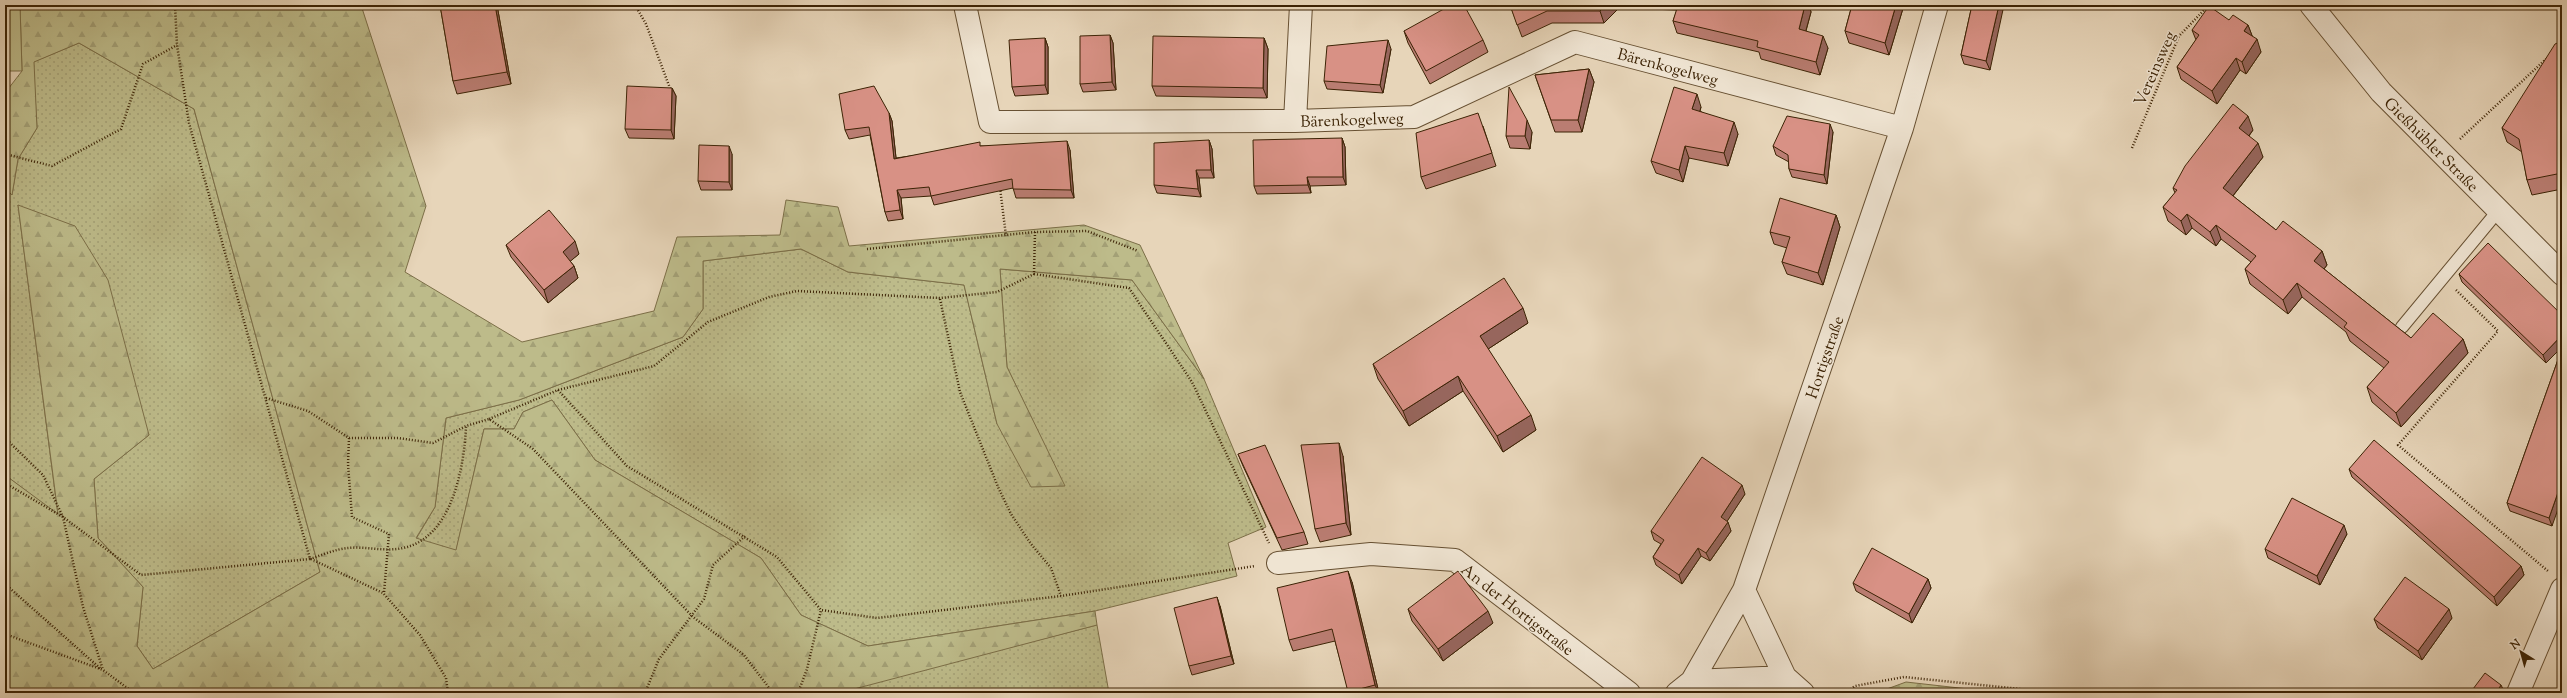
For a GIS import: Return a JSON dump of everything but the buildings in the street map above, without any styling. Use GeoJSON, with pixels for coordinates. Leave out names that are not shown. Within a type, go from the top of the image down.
{"type":"FeatureCollection","features":[{"type":"Feature","properties":{"kind":"street","name":"Bärenkogelweg"},"geometry":{"type":"LineString","coordinates":[[965,5],[990,122],[1296,121],[1414,118],[1575,42],[1902,128]]}},
{"type":"Feature","properties":{"kind":"street"},"geometry":{"type":"LineString","coordinates":[[1296,121],[1301,5]]}},
{"type":"Feature","properties":{"kind":"street","name":"Hortigstraße"},"geometry":{"type":"LineString","coordinates":[[1685,687],[1744,590],[1902,128],[1937,5]]}},
{"type":"Feature","properties":{"kind":"street","name":"Gießhübler Straße"},"geometry":{"type":"LineString","coordinates":[[2311,5],[2381,92],[2562,274]]}},
{"type":"Feature","properties":{"kind":"street","name":"An der Hortigstraße"},"geometry":{"type":"LineString","coordinates":[[1278,563],[1371,554],[1455,560],[1629,693]]}},
{"type":"Feature","properties":{"kind":"street"},"geometry":{"type":"LineString","coordinates":[[2518,693],[2556,581]]}},
{"type":"Feature","properties":{"kind":"street"},"geometry":{"type":"LineString","coordinates":[[1744,590],[1784,677],[1803,693]]}},
{"type":"Feature","properties":{"kind":"street"},"geometry":{"type":"LineString","coordinates":[[1685,687],[1784,677]]}},
{"type":"Feature","properties":{"kind":"lane"},"geometry":{"type":"LineString","coordinates":[[2402,327],[2498,211]]}},
{"type":"Feature","properties":{"kind":"path"},"geometry":{"type":"LineString","coordinates":[[175,5],[177,45],[189,123],[310,559]]}},
{"type":"Feature","properties":{"kind":"path"},"geometry":{"type":"LineString","coordinates":[[635,5],[646,24],[671,91]]}},
{"type":"Feature","properties":{"kind":"path","name":"Vereinsweg"},"geometry":{"type":"LineString","coordinates":[[2132,148],[2179,36],[2209,5]]}},
{"type":"Feature","properties":{"kind":"path"},"geometry":{"type":"LineString","coordinates":[[5,154],[52,166],[121,129],[143,64],[177,45]]}},
{"type":"Feature","properties":{"kind":"path"},"geometry":{"type":"LineString","coordinates":[[2465,134],[2551,55]]}},
{"type":"Feature","properties":{"kind":"path"},"geometry":{"type":"LineString","coordinates":[[999,183],[1006,236]]}},
{"type":"Feature","properties":{"kind":"path"},"geometry":{"type":"LineString","coordinates":[[867,249],[1035,232],[1087,231],[1138,251]]}},
{"type":"Feature","properties":{"kind":"path"},"geometry":{"type":"LineString","coordinates":[[1034,274],[1035,232]]}},
{"type":"Feature","properties":{"kind":"path"},"geometry":{"type":"LineString","coordinates":[[266,398],[308,411],[349,438],[398,438],[433,443],[466,426],[489,419],[558,390],[654,366],[708,322],[769,297],[797,291],[940,298],[997,292],[1034,274],[1129,288],[1192,382],[1278,563],[1061,596],[877,618],[821,610],[777,557],[745,536],[627,466],[558,390]]}},
{"type":"Feature","properties":{"kind":"path"},"geometry":{"type":"LineString","coordinates":[[2443,277],[2498,331],[2398,445],[2556,581]]}},
{"type":"Feature","properties":{"kind":"path"},"geometry":{"type":"LineString","coordinates":[[940,298],[960,392],[998,487],[1011,514],[1031,544],[1051,568],[1061,596]]}},
{"type":"Feature","properties":{"kind":"path"},"geometry":{"type":"LineString","coordinates":[[489,419],[533,449],[693,617],[744,655],[773,693]]}},
{"type":"Feature","properties":{"kind":"path"},"geometry":{"type":"LineString","coordinates":[[5,483],[63,517],[141,575],[310,559],[348,548],[404,548],[433,532],[457,489],[464,455],[466,426]]}},
{"type":"Feature","properties":{"kind":"path"},"geometry":{"type":"LineString","coordinates":[[5,438],[43,475],[63,517],[83,607],[102,670]]}},
{"type":"Feature","properties":{"kind":"path"},"geometry":{"type":"LineString","coordinates":[[349,438],[348,464],[352,517],[389,534],[384,593]]}},
{"type":"Feature","properties":{"kind":"path"},"geometry":{"type":"LineString","coordinates":[[645,693],[659,659],[693,617],[704,599],[713,565],[745,536]]}},
{"type":"Feature","properties":{"kind":"path"},"geometry":{"type":"LineString","coordinates":[[310,559],[384,593],[420,635],[446,678],[448,693]]}},
{"type":"Feature","properties":{"kind":"path"},"geometry":{"type":"LineString","coordinates":[[5,584],[102,670],[134,693]]}},
{"type":"Feature","properties":{"kind":"path"},"geometry":{"type":"LineString","coordinates":[[798,693],[807,668],[821,610]]}},
{"type":"Feature","properties":{"kind":"path"},"geometry":{"type":"LineString","coordinates":[[5,634],[102,670]]}},
{"type":"Feature","properties":{"kind":"path"},"geometry":{"type":"LineString","coordinates":[[1846,693],[1855,686],[1904,677],[2059,693]]}},
{"type":"Feature","properties":{"kind":"green space"},"geometry":{"type":"Polygon","coordinates":[[[5,5],[20,5],[22,71],[5,71],[5,5]]]}},
{"type":"Feature","properties":{"kind":"green space"},"geometry":{"type":"Polygon","coordinates":[[[20,5],[361,5],[426,206],[405,272],[522,342],[654,311],[677,237],[780,235],[786,200],[838,207],[849,246],[1084,225],[1140,245],[1204,379],[1132,280],[1000,269],[1007,367],[1065,486],[1031,487],[997,424],[964,285],[848,272],[801,249],[703,261],[703,309],[683,337],[519,400],[446,418],[435,507],[416,538],[456,550],[484,429],[514,429],[523,412],[552,400],[595,460],[761,558],[801,615],[868,646],[1095,611],[1097,625],[839,693],[5,693],[5,475],[58,514],[18,205],[75,226],[108,280],[149,435],[94,479],[98,538],[143,587],[137,646],[153,669],[320,572],[194,109],[79,43],[34,62],[37,128],[18,159],[12,195],[5,188],[5,93],[22,71],[20,5]]]}},
{"type":"Feature","properties":{"kind":"green space"},"geometry":{"type":"Polygon","coordinates":[[[79,43],[194,109],[320,572],[153,669],[137,646],[143,587],[98,538],[94,479],[149,435],[18,205],[58,515],[5,475],[5,188],[12,195],[18,159],[37,128],[33,62],[79,43]]]}},
{"type":"Feature","properties":{"kind":"green space"},"geometry":{"type":"Polygon","coordinates":[[[801,249],[848,272],[964,285],[997,424],[1064,486],[1007,367],[1000,269],[1132,280],[1204,379],[1266,527],[1228,543],[1237,576],[1095,611],[868,646],[801,615],[761,558],[595,460],[552,400],[523,412],[514,429],[484,429],[456,551],[416,539],[435,507],[446,418],[519,400],[683,337],[703,309],[703,261],[801,249]]]}},
{"type":"Feature","properties":{"kind":"green space"},"geometry":{"type":"Polygon","coordinates":[[[1097,625],[1109,693],[839,693],[839,691],[1097,625]]]}},
{"type":"Feature","properties":{"kind":"green space"},"geometry":{"type":"Polygon","coordinates":[[[1906,682],[2004,693],[1876,693],[1906,682]]]}}]}
